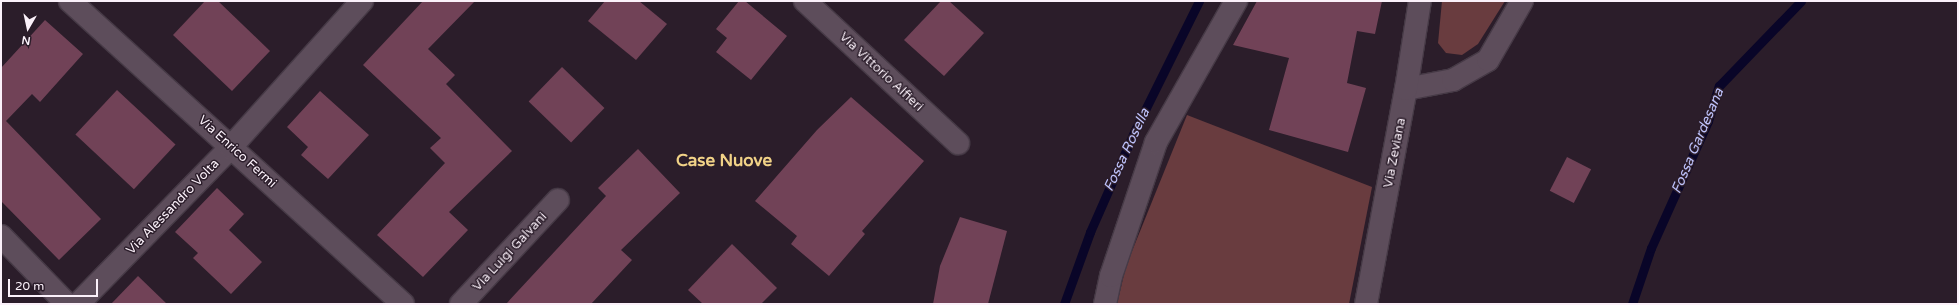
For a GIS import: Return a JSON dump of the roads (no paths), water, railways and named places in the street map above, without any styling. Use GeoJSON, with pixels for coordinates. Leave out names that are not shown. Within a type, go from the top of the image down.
{"type":"FeatureCollection","features":[{"type":"Feature","properties":{"kind":"street","name":"Via Enrico Fermi"},"geometry":{"type":"LineString","coordinates":[[70,1],[403,304]]}},
{"type":"Feature","properties":{"kind":"street","name":"Via Alessandro Volta"},"geometry":{"type":"LineString","coordinates":[[78,304],[231,147],[362,1]]}},
{"type":"Feature","properties":{"kind":"street","name":"Via Vittorio Alfieri"},"geometry":{"type":"LineString","coordinates":[[804,1],[958,143]]}},
{"type":"Feature","properties":{"kind":"street"},"geometry":{"type":"LineString","coordinates":[[1105,304],[1111,276],[1156,142],[1236,1]]}},
{"type":"Feature","properties":{"kind":"street","name":"Via Zeviana"},"geometry":{"type":"LineString","coordinates":[[1366,304],[1406,89],[1420,1]]}},
{"type":"Feature","properties":{"kind":"street"},"geometry":{"type":"LineString","coordinates":[[1406,89],[1453,80],[1488,60],[1522,1]]}},
{"type":"Feature","properties":{"kind":"street","name":"Via Luigi Galvani"},"geometry":{"type":"LineString","coordinates":[[461,304],[558,200]]}},
{"type":"Feature","properties":{"kind":"street"},"geometry":{"type":"LineString","coordinates":[[1,236],[67,304]]}},
{"type":"Feature","properties":{"kind":"waterway","name":"Fossa Rosella"},"geometry":{"type":"LineString","coordinates":[[1064,304],[1090,232],[1135,130],[1199,1]]}},
{"type":"Feature","properties":{"kind":"waterway","name":"Fossa Gardesana"},"geometry":{"type":"LineString","coordinates":[[1632,304],[1651,248],[1708,121],[1719,86],[1801,1]]}},
{"type":"Feature","properties":{"kind":"district","name":"Case Nuove"},"geometry":{"type":"Point","coordinates":[724,161]}}]}
